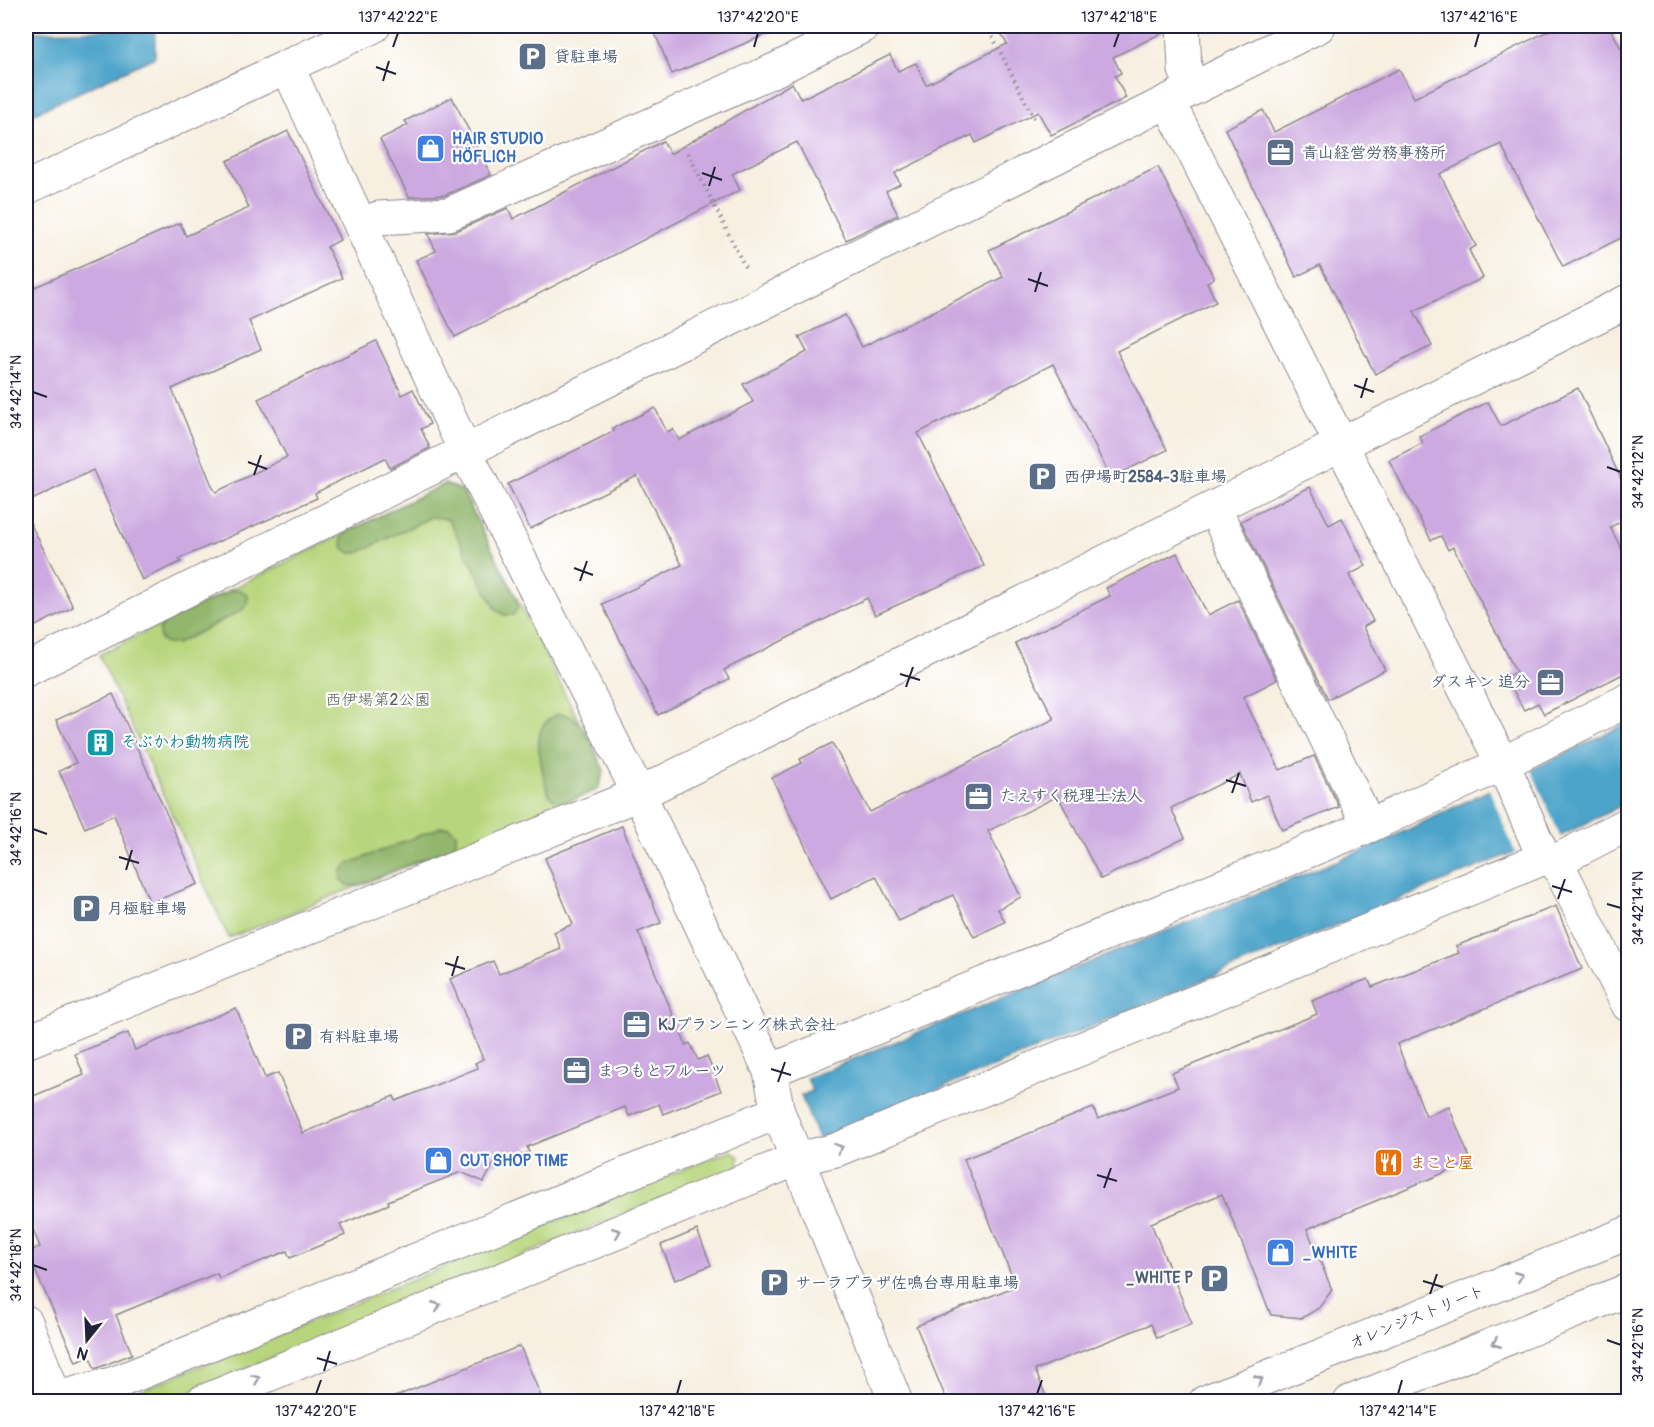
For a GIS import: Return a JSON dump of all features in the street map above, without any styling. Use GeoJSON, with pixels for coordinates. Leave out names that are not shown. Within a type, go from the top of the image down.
{"type":"FeatureCollection","features":[{"type":"Feature","properties":{"kind":"street"},"geometry":{"type":"LineString","coordinates":[[26,188],[287,66],[316,38],[374,26]]}},
{"type":"Feature","properties":{"kind":"street"},"geometry":{"type":"LineString","coordinates":[[361,225],[378,218],[449,214],[779,68],[863,26]]}},
{"type":"Feature","properties":{"kind":"street"},"geometry":{"type":"LineString","coordinates":[[1183,26],[1185,70],[1181,94],[1341,444],[1505,768],[1546,856],[1629,1005]]}},
{"type":"Feature","properties":{"kind":"street"},"geometry":{"type":"LineString","coordinates":[[26,670],[1319,26]]}},
{"type":"Feature","properties":{"kind":"street"},"geometry":{"type":"LineString","coordinates":[[287,66],[465,451],[639,794],[771,1071],[778,1112],[896,1401]]}},
{"type":"Feature","properties":{"kind":"street"},"geometry":{"type":"LineString","coordinates":[[26,1042],[639,794],[1629,301]]}},
{"type":"Feature","properties":{"kind":"street"},"geometry":{"type":"LineString","coordinates":[[1214,507],[1369,826]]}},
{"type":"Feature","properties":{"kind":"street"},"geometry":{"type":"LineString","coordinates":[[771,1071],[1505,768],[1629,700]]}},
{"type":"Feature","properties":{"kind":"street"},"geometry":{"type":"LineString","coordinates":[[202,1401],[797,1159],[836,1150],[1546,856],[1629,824]]}},
{"type":"Feature","properties":{"kind":"street"},"geometry":{"type":"LineString","coordinates":[[26,1322],[52,1400],[115,1383],[778,1112]]}},
{"type":"Feature","properties":{"kind":"street","name":"オレンジストリート"},"geometry":{"type":"LineString","coordinates":[[1205,1401],[1629,1233]]}},
{"type":"Feature","properties":{"kind":"street"},"geometry":{"type":"LineString","coordinates":[[1350,1401],[1629,1290]]}},
{"type":"Feature","properties":{"kind":"path"},"geometry":{"type":"LineString","coordinates":[[987,26],[1054,158]]}},
{"type":"Feature","properties":{"kind":"path"},"geometry":{"type":"LineString","coordinates":[[669,116],[763,303]]}},
{"type":"Feature","properties":{"kind":"green space","name":"西伊場第2公園"},"geometry":{"type":"Polygon","coordinates":[[[444,484],[462,490],[604,771],[598,789],[229,938],[99,655],[444,484]]]}},
{"type":"Feature","properties":{"kind":"green space"},"geometry":{"type":"Polygon","coordinates":[[[444,484],[462,490],[517,599],[518,608],[513,615],[504,615],[496,609],[448,519],[431,517],[358,553],[350,553],[343,547],[342,539],[347,532],[444,484]]]}},
{"type":"Feature","properties":{"kind":"green space"},"geometry":{"type":"Polygon","coordinates":[[[231,590],[241,590],[248,595],[247,605],[241,611],[176,644],[167,644],[160,639],[159,630],[165,622],[231,590]]]}},
{"type":"Feature","properties":{"kind":"green space"},"geometry":{"type":"Polygon","coordinates":[[[558,714],[567,715],[582,726],[604,771],[598,789],[563,801],[557,801],[547,791],[539,747],[542,728],[548,720],[558,714]]]}},
{"type":"Feature","properties":{"kind":"green space"},"geometry":{"type":"Polygon","coordinates":[[[441,827],[449,827],[456,833],[456,842],[451,848],[357,886],[348,885],[342,880],[342,871],[348,864],[441,827]]]}},
{"type":"Feature","properties":{"kind":"green space"},"geometry":{"type":"Polygon","coordinates":[[[731,1150],[739,1157],[738,1167],[734,1169],[167,1401],[122,1402],[127,1396],[731,1150]]]}},
{"type":"Feature","properties":{"kind":"water"},"geometry":{"type":"Polygon","coordinates":[[[155,29],[155,57],[26,117],[26,32],[155,29]]]}},
{"type":"Feature","properties":{"kind":"water"},"geometry":{"type":"Polygon","coordinates":[[[1628,723],[1628,802],[1563,835],[1512,853],[818,1139],[801,1096],[812,1091],[807,1078],[1378,844],[1628,723]]]}},
{"type":"Feature","properties":{"kind":"pier"},"geometry":{"type":"Polygon","coordinates":[[[1531,769],[1561,839],[1516,854],[1489,789],[1531,769]]]}},
{"type":"Feature","properties":{"kind":"building"},"geometry":{"type":"Polygon","coordinates":[[[652,26],[786,26],[672,74],[652,26]]]}},
{"type":"Feature","properties":{"kind":"building"},"geometry":{"type":"Polygon","coordinates":[[[997,26],[1164,26],[1164,32],[1113,57],[1121,73],[1115,76],[1126,98],[1051,135],[1038,112],[976,143],[972,135],[895,173],[900,184],[886,191],[898,215],[846,240],[797,142],[732,174],[740,190],[455,337],[416,260],[436,251],[428,234],[456,231],[508,208],[513,219],[663,141],[670,154],[792,83],[801,99],[890,55],[898,71],[916,63],[926,85],[1007,44],[997,26]]]}},
{"type":"Feature","properties":{"kind":"building"},"geometry":{"type":"Polygon","coordinates":[[[1558,26],[1609,26],[1629,63],[1629,234],[1563,267],[1501,144],[1440,174],[1476,246],[1469,250],[1483,278],[1414,311],[1432,346],[1375,374],[1320,265],[1296,277],[1225,129],[1263,110],[1274,132],[1399,69],[1414,98],[1558,26]]]}},
{"type":"Feature","properties":{"kind":"building"},"geometry":{"type":"Polygon","coordinates":[[[452,97],[491,175],[445,195],[409,197],[380,139],[408,125],[405,121],[452,97]]]}},
{"type":"Feature","properties":{"kind":"building"},"geometry":{"type":"Polygon","coordinates":[[[288,131],[340,240],[327,247],[342,278],[249,321],[261,349],[172,389],[213,488],[216,492],[287,457],[258,399],[376,341],[402,395],[413,389],[430,424],[421,429],[430,448],[390,468],[385,458],[315,493],[317,498],[179,559],[181,562],[142,580],[93,470],[26,503],[26,291],[180,223],[186,236],[249,208],[227,161],[288,131]]]}},
{"type":"Feature","properties":{"kind":"building"},"geometry":{"type":"Polygon","coordinates":[[[1158,167],[1214,278],[1207,282],[1216,302],[1117,351],[1167,450],[1111,478],[1053,364],[918,433],[984,566],[875,615],[867,598],[724,670],[729,679],[658,715],[602,604],[682,565],[637,476],[530,529],[508,484],[655,408],[667,432],[673,429],[679,440],[753,402],[743,384],[807,352],[799,337],[845,315],[862,347],[1003,277],[989,250],[1158,167]]]}},
{"type":"Feature","properties":{"kind":"building"},"geometry":{"type":"Polygon","coordinates":[[[1578,388],[1629,496],[1629,518],[1610,527],[1629,563],[1629,671],[1544,714],[1538,703],[1524,710],[1506,677],[1516,672],[1453,547],[1448,550],[1441,536],[1431,540],[1389,460],[1423,443],[1419,436],[1488,402],[1501,426],[1578,388]]]}},
{"type":"Feature","properties":{"kind":"building"},"geometry":{"type":"Polygon","coordinates":[[[1310,487],[1329,525],[1342,518],[1366,566],[1349,575],[1373,621],[1363,627],[1385,670],[1328,699],[1241,521],[1310,487]]]}},
{"type":"Feature","properties":{"kind":"building"},"geometry":{"type":"Polygon","coordinates":[[[26,515],[73,607],[26,631],[26,515]]]}},
{"type":"Feature","properties":{"kind":"building"},"geometry":{"type":"Polygon","coordinates":[[[1177,553],[1208,615],[1238,600],[1277,680],[1243,697],[1280,770],[1314,756],[1339,807],[1282,830],[1267,795],[1251,802],[1240,774],[1171,808],[1185,838],[1101,879],[1058,796],[988,831],[1021,897],[998,909],[1005,922],[974,937],[953,895],[899,921],[876,876],[831,899],[772,778],[802,763],[800,759],[832,743],[870,812],[1054,719],[1015,643],[1110,596],[1106,588],[1177,553]]]}},
{"type":"Feature","properties":{"kind":"building","name":"そぶかわ動物病院"},"geometry":{"type":"Polygon","coordinates":[[[113,694],[198,884],[150,903],[114,815],[85,828],[59,771],[76,763],[56,720],[113,694]]]}},
{"type":"Feature","properties":{"kind":"building"},"geometry":{"type":"Polygon","coordinates":[[[622,826],[661,923],[638,932],[686,1045],[690,1043],[698,1060],[707,1056],[721,1091],[663,1114],[659,1104],[629,1116],[625,1107],[527,1147],[529,1152],[493,1165],[484,1182],[461,1172],[388,1201],[389,1204],[340,1225],[345,1235],[290,1258],[287,1251],[219,1278],[217,1273],[116,1315],[132,1354],[95,1369],[90,1357],[76,1362],[27,1252],[40,1247],[26,1212],[26,1099],[84,1075],[75,1054],[128,1033],[135,1050],[236,1008],[265,1078],[278,1073],[303,1133],[394,1096],[396,1101],[478,1068],[475,1063],[483,1059],[450,979],[493,961],[499,974],[561,949],[554,932],[573,924],[545,858],[622,826]]]}},
{"type":"Feature","properties":{"kind":"building"},"geometry":{"type":"Polygon","coordinates":[[[1556,906],[1582,969],[1397,1044],[1426,1116],[1449,1107],[1471,1162],[1307,1229],[1332,1290],[1319,1308],[1302,1318],[1271,1315],[1222,1194],[1151,1223],[1192,1324],[1157,1338],[1151,1324],[1035,1370],[1048,1401],[947,1401],[916,1326],[1016,1286],[964,1159],[1093,1108],[1098,1119],[1178,1087],[1172,1073],[1317,1014],[1312,1001],[1368,979],[1372,987],[1459,953],[1456,946],[1556,906]]]}},
{"type":"Feature","properties":{"kind":"building"},"geometry":{"type":"Polygon","coordinates":[[[697,1230],[711,1265],[675,1280],[661,1245],[697,1230]]]}},
{"type":"Feature","properties":{"kind":"building"},"geometry":{"type":"Polygon","coordinates":[[[520,1346],[543,1401],[387,1401],[387,1400],[520,1346]]]}},
{"type":"Feature","properties":{"kind":"place","name":"貸駐車場"},"geometry":{"type":"Point","coordinates":[533,57]}},
{"type":"Feature","properties":{"kind":"place","name":"HAIR STUDIO HÖFLICH"},"geometry":{"type":"Point","coordinates":[431,148]}},
{"type":"Feature","properties":{"kind":"place","name":"青山経営労務事務所"},"geometry":{"type":"Point","coordinates":[1281,153]}},
{"type":"Feature","properties":{"kind":"place","name":"西伊場町2584-3駐車場"},"geometry":{"type":"Point","coordinates":[1043,477]}},
{"type":"Feature","properties":{"kind":"place","name":"ダスキン 追分"},"geometry":{"type":"Point","coordinates":[1551,682]}},
{"type":"Feature","properties":{"kind":"place","name":"そぶかわ動物病院"},"geometry":{"type":"Point","coordinates":[100,742]}},
{"type":"Feature","properties":{"kind":"place","name":"たえすく税理士法人"},"geometry":{"type":"Point","coordinates":[979,796]}},
{"type":"Feature","properties":{"kind":"place","name":"月極駐車場"},"geometry":{"type":"Point","coordinates":[86,909]}},
{"type":"Feature","properties":{"kind":"place","name":"KJプランニング株式会社"},"geometry":{"type":"Point","coordinates":[637,1025]}},
{"type":"Feature","properties":{"kind":"place","name":"有料駐車場"},"geometry":{"type":"Point","coordinates":[298,1037]}},
{"type":"Feature","properties":{"kind":"place","name":"まつもとフルーツ"},"geometry":{"type":"Point","coordinates":[577,1071]}},
{"type":"Feature","properties":{"kind":"place","name":"CUT SHOP TIME"},"geometry":{"type":"Point","coordinates":[439,1161]}},
{"type":"Feature","properties":{"kind":"place","name":"まこと屋"},"geometry":{"type":"Point","coordinates":[1389,1163]}},
{"type":"Feature","properties":{"kind":"place","name":"_WHITE"},"geometry":{"type":"Point","coordinates":[1281,1253]}},
{"type":"Feature","properties":{"kind":"place","name":"_WHITE P"},"geometry":{"type":"Point","coordinates":[1214,1278]}},
{"type":"Feature","properties":{"kind":"place","name":"サーラプラザ佐鳴台専用駐車場"},"geometry":{"type":"Point","coordinates":[774,1283]}}]}
